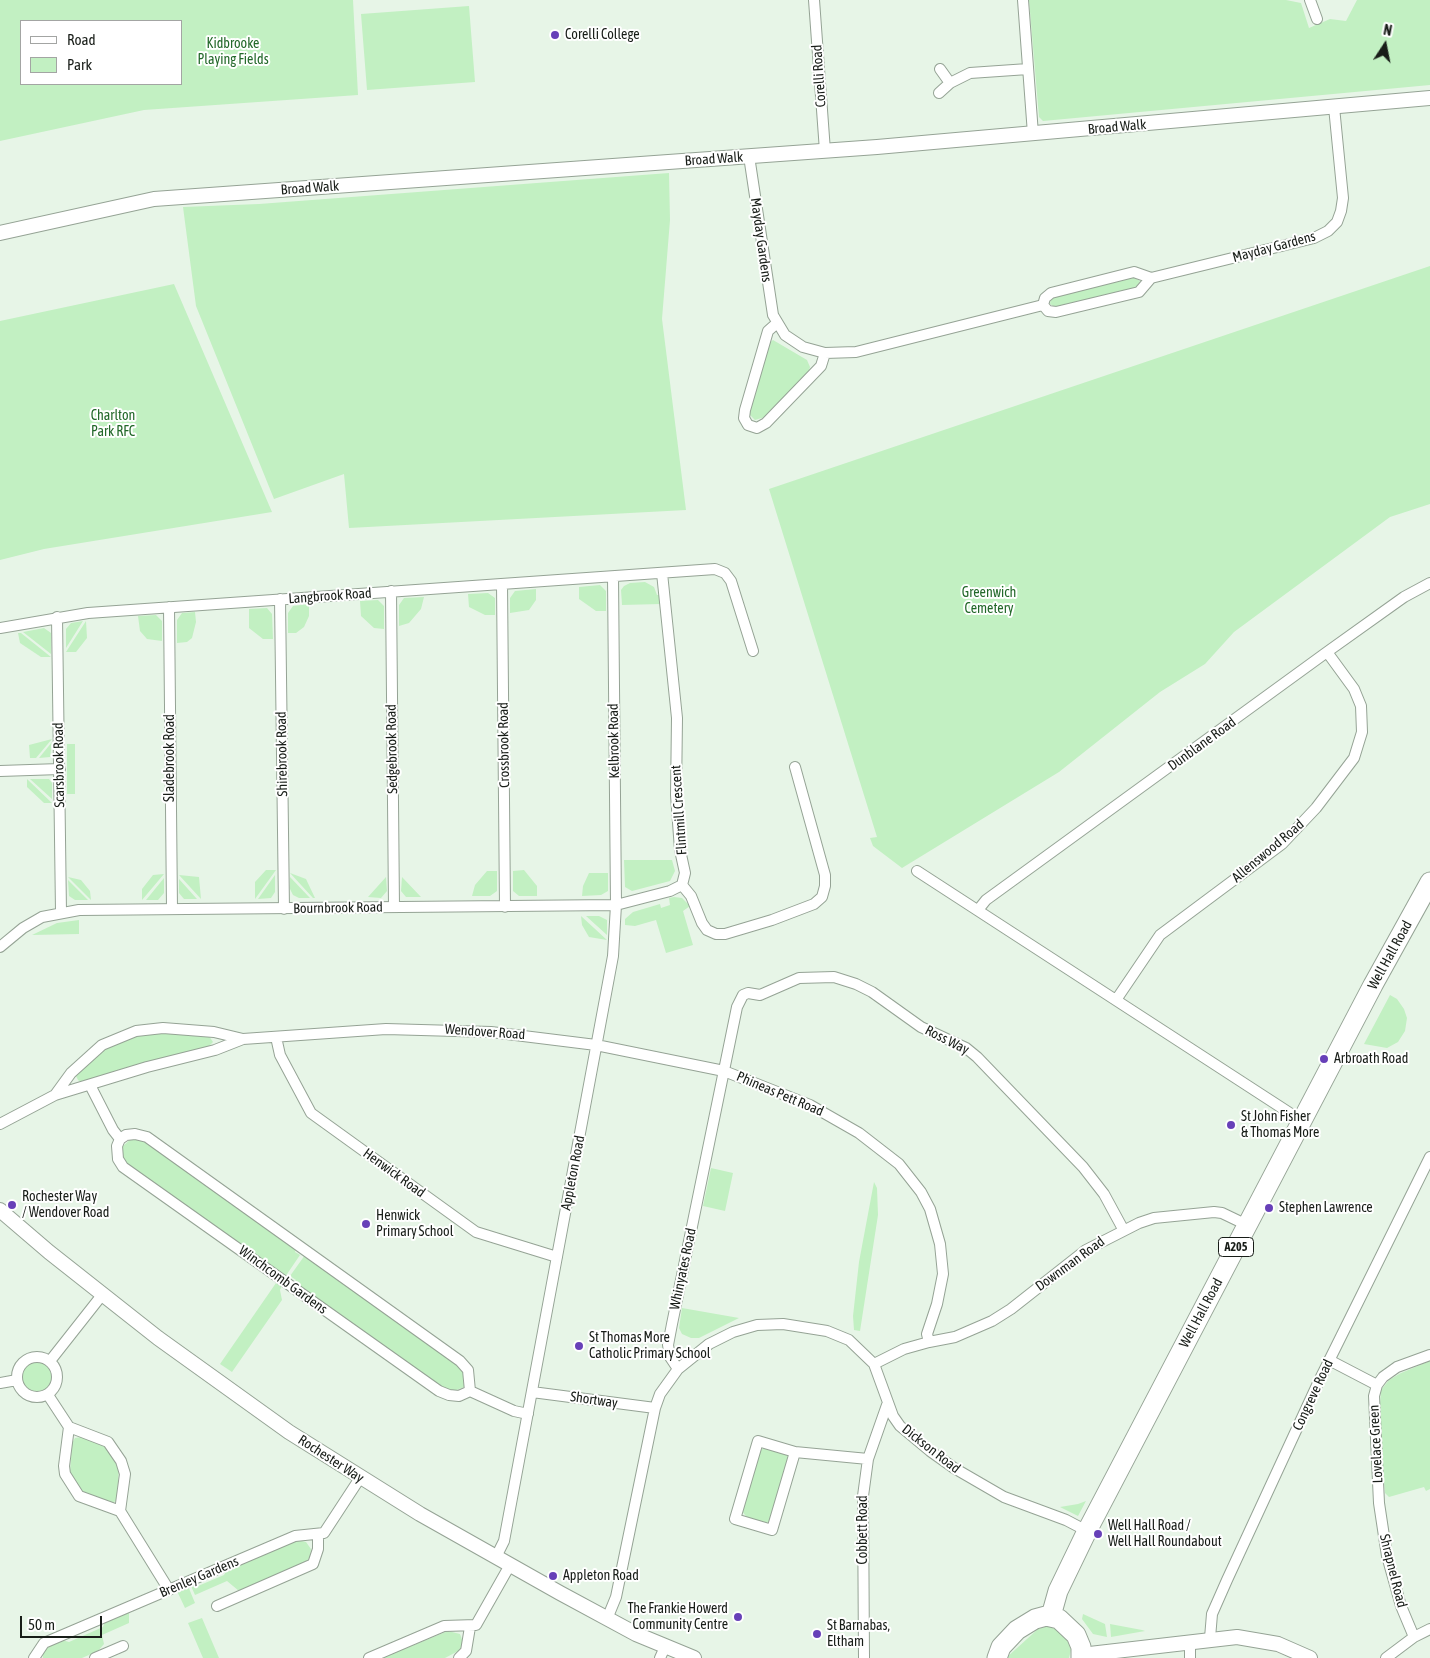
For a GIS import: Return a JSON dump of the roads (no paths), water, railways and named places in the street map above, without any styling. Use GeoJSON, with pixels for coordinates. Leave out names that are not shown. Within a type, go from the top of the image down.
{"type":"FeatureCollection","features":[{"type":"Feature","properties":{"kind":"highway","name":"Well Hall Road"},"geometry":{"type":"LineString","coordinates":[[1051,1616],[1058,1591],[1087,1531],[1247,1225],[1430,882]]}},
{"type":"Feature","properties":{"kind":"highway"},"geometry":{"type":"LineString","coordinates":[[994,1657],[1001,1646],[1017,1630],[1035,1619],[1051,1616],[1066,1623],[1076,1635],[1081,1656]]}},
{"type":"Feature","properties":{"kind":"street","name":"Corelli Road"},"geometry":{"type":"LineString","coordinates":[[814,0],[824,151]]}},
{"type":"Feature","properties":{"kind":"street"},"geometry":{"type":"LineString","coordinates":[[1023,0],[1033,134]]}},
{"type":"Feature","properties":{"kind":"street"},"geometry":{"type":"LineString","coordinates":[[1310,0],[1317,19]]}},
{"type":"Feature","properties":{"kind":"street"},"geometry":{"type":"LineString","coordinates":[[940,69],[950,82]]}},
{"type":"Feature","properties":{"kind":"street"},"geometry":{"type":"LineString","coordinates":[[939,93],[950,82],[970,73],[1028,69]]}},
{"type":"Feature","properties":{"kind":"street","name":"Broad Walk"},"geometry":{"type":"LineString","coordinates":[[0,233],[154,199],[824,151],[1430,98]]}},
{"type":"Feature","properties":{"kind":"street","name":"Mayday Gardens"},"geometry":{"type":"LineString","coordinates":[[1043,305],[1045,298],[1050,293],[1134,272],[1151,278],[1314,238],[1328,231],[1339,216],[1343,198],[1334,107]]}},
{"type":"Feature","properties":{"kind":"street","name":"Mayday Gardens"},"geometry":{"type":"LineString","coordinates":[[749,156],[770,305],[776,323],[792,341],[803,347],[825,353],[856,352],[1043,305]]}},
{"type":"Feature","properties":{"kind":"street","name":"Mayday Gardens"},"geometry":{"type":"LineString","coordinates":[[1043,305],[1048,311],[1056,312],[1139,292],[1151,278]]}},
{"type":"Feature","properties":{"kind":"street"},"geometry":{"type":"LineString","coordinates":[[776,323],[768,330],[745,410],[744,418],[748,426],[757,428],[766,423],[821,366],[825,353]]}},
{"type":"Feature","properties":{"kind":"street"},"geometry":{"type":"LineString","coordinates":[[662,573],[716,569],[725,572],[731,581],[753,651]]}},
{"type":"Feature","properties":{"kind":"street","name":"Langbrook Road"},"geometry":{"type":"LineString","coordinates":[[0,628],[88,612],[662,573]]}},
{"type":"Feature","properties":{"kind":"street","name":"Flintmill Crescent"},"geometry":{"type":"LineString","coordinates":[[662,573],[677,718],[676,795],[679,842],[685,873],[682,885]]}},
{"type":"Feature","properties":{"kind":"street","name":"Kelbrook Road"},"geometry":{"type":"LineString","coordinates":[[613,577],[616,905]]}},
{"type":"Feature","properties":{"kind":"street","name":"Dunblane Road"},"geometry":{"type":"LineString","coordinates":[[978,910],[986,900],[1404,596],[1430,583]]}},
{"type":"Feature","properties":{"kind":"street","name":"Crossbrook Road"},"geometry":{"type":"LineString","coordinates":[[502,584],[505,907]]}},
{"type":"Feature","properties":{"kind":"street","name":"Sedgebrook Road"},"geometry":{"type":"LineString","coordinates":[[391,592],[394,907]]}},
{"type":"Feature","properties":{"kind":"street","name":"Shirebrook Road"},"geometry":{"type":"LineString","coordinates":[[280,599],[284,909]]}},
{"type":"Feature","properties":{"kind":"street","name":"Sladebrook Road"},"geometry":{"type":"LineString","coordinates":[[169,607],[172,910]]}},
{"type":"Feature","properties":{"kind":"street","name":"Scarsbrook Road"},"geometry":{"type":"LineString","coordinates":[[57,617],[61,912]]}},
{"type":"Feature","properties":{"kind":"street","name":"Allenswood Road"},"geometry":{"type":"LineString","coordinates":[[1116,1000],[1160,935],[1282,844],[1316,808],[1354,758],[1362,732],[1361,706],[1354,689],[1327,652]]}},
{"type":"Feature","properties":{"kind":"street"},"geometry":{"type":"LineString","coordinates":[[682,885],[691,896],[702,923],[707,930],[716,934],[725,934],[772,920],[814,904],[822,897],[825,875],[795,767]]}},
{"type":"Feature","properties":{"kind":"street"},"geometry":{"type":"LineString","coordinates":[[0,771],[60,769]]}},
{"type":"Feature","properties":{"kind":"street"},"geometry":{"type":"LineString","coordinates":[[917,871],[1302,1121]]}},
{"type":"Feature","properties":{"kind":"street","name":"Bournbrook Road"},"geometry":{"type":"LineString","coordinates":[[0,947],[23,928],[42,917],[79,910],[616,905],[670,891],[682,885]]}},
{"type":"Feature","properties":{"kind":"street","name":"Appleton Road"},"geometry":{"type":"LineString","coordinates":[[496,1557],[504,1541],[613,956],[616,905]]}},
{"type":"Feature","properties":{"kind":"street","name":"Ross Way"},"geometry":{"type":"LineString","coordinates":[[739,998],[748,993],[760,995],[767,993],[799,978],[834,977],[856,984],[872,992],[921,1027],[966,1048],[977,1057],[1083,1167],[1104,1194],[1123,1229]]}},
{"type":"Feature","properties":{"kind":"street","name":"Whinyates Road"},"geometry":{"type":"LineString","coordinates":[[678,1369],[670,1358],[668,1345],[739,998]]}},
{"type":"Feature","properties":{"kind":"street","name":"Wendover Road"},"geometry":{"type":"LineString","coordinates":[[55,1094],[85,1058],[102,1045],[136,1031],[163,1028],[214,1032],[243,1039],[386,1029],[500,1032],[596,1045],[724,1072]]}},
{"type":"Feature","properties":{"kind":"street","name":"Henwick Road"},"geometry":{"type":"LineString","coordinates":[[276,1037],[280,1055],[311,1113],[476,1232],[544,1255],[557,1257]]}},
{"type":"Feature","properties":{"kind":"street","name":"Wendover Road"},"geometry":{"type":"LineString","coordinates":[[0,1124],[55,1094],[146,1067],[215,1050],[243,1039]]}},
{"type":"Feature","properties":{"kind":"street","name":"Phineas Pett Road"},"geometry":{"type":"LineString","coordinates":[[724,1072],[788,1095],[836,1119],[878,1148],[910,1177],[930,1209],[936,1226],[942,1258],[941,1288],[928,1328],[929,1342]]}},
{"type":"Feature","properties":{"kind":"street"},"geometry":{"type":"LineString","coordinates":[[90,1085],[113,1130],[120,1139],[126,1134],[147,1137],[444,1350],[468,1370],[470,1391],[514,1411],[528,1414]]}},
{"type":"Feature","properties":{"kind":"street","name":"Winchcomb Gardens"},"geometry":{"type":"LineString","coordinates":[[120,1139],[117,1151],[118,1159],[123,1166],[439,1391],[459,1396],[470,1391]]}},
{"type":"Feature","properties":{"kind":"street","name":"Congreve Road"},"geometry":{"type":"LineString","coordinates":[[1210,1638],[1212,1614],[1329,1360],[1430,1157]]}},
{"type":"Feature","properties":{"kind":"street","name":"Rochester Way"},"geometry":{"type":"LineString","coordinates":[[0,1210],[102,1295],[215,1381],[360,1478],[663,1652],[694,1658]]}},
{"type":"Feature","properties":{"kind":"street","name":"Downman Road"},"geometry":{"type":"LineString","coordinates":[[929,1342],[955,1336],[992,1321],[1086,1250],[1123,1229],[1154,1218],[1214,1212],[1222,1213],[1247,1225]]}},
{"type":"Feature","properties":{"kind":"street"},"geometry":{"type":"LineString","coordinates":[[50,1361],[102,1295]]}},
{"type":"Feature","properties":{"kind":"street","name":"Dickson Road"},"geometry":{"type":"LineString","coordinates":[[678,1369],[694,1354],[733,1332],[757,1325],[783,1324],[827,1331],[849,1340],[874,1364],[882,1384],[887,1405],[900,1426],[954,1468],[1012,1501],[1066,1520],[1087,1531]]}},
{"type":"Feature","properties":{"kind":"street"},"geometry":{"type":"LineString","coordinates":[[874,1364],[904,1349],[929,1342]]}},
{"type":"Feature","properties":{"kind":"street","name":"Lovelace Green"},"geometry":{"type":"LineString","coordinates":[[1379,1503],[1374,1396],[1377,1385],[1383,1377],[1397,1367],[1430,1355]]}},
{"type":"Feature","properties":{"kind":"street"},"geometry":{"type":"LineString","coordinates":[[37,1356],[50,1361],[57,1372],[58,1378],[56,1385],[48,1395],[42,1397],[29,1396],[19,1386],[17,1380],[20,1367],[30,1358],[37,1356]]}},
{"type":"Feature","properties":{"kind":"street","name":"Lovelace Green"},"geometry":{"type":"LineString","coordinates":[[1329,1360],[1377,1385]]}},
{"type":"Feature","properties":{"kind":"street"},"geometry":{"type":"LineString","coordinates":[[607,1619],[616,1597],[655,1408],[660,1394],[678,1369]]}},
{"type":"Feature","properties":{"kind":"street"},"geometry":{"type":"LineString","coordinates":[[0,1383],[17,1380]]}},
{"type":"Feature","properties":{"kind":"street","name":"Shortway"},"geometry":{"type":"LineString","coordinates":[[532,1392],[655,1408]]}},
{"type":"Feature","properties":{"kind":"street"},"geometry":{"type":"LineString","coordinates":[[48,1395],[69,1427],[104,1440],[112,1446],[124,1467],[120,1510],[169,1590]]}},
{"type":"Feature","properties":{"kind":"street","name":"Cobbett Road"},"geometry":{"type":"LineString","coordinates":[[864,1658],[863,1496],[868,1459],[887,1405]]}},
{"type":"Feature","properties":{"kind":"street"},"geometry":{"type":"LineString","coordinates":[[69,1427],[64,1466],[65,1474],[79,1496],[120,1510]]}},
{"type":"Feature","properties":{"kind":"street"},"geometry":{"type":"LineString","coordinates":[[795,1452],[772,1530],[735,1519],[758,1441],[795,1452],[868,1459]]}},
{"type":"Feature","properties":{"kind":"street"},"geometry":{"type":"LineString","coordinates":[[217,1606],[313,1564],[317,1557],[318,1535],[328,1530],[360,1478]]}},
{"type":"Feature","properties":{"kind":"street","name":"Shrapnel Road"},"geometry":{"type":"LineString","coordinates":[[1379,1503],[1386,1556],[1394,1584],[1414,1637]]}},
{"type":"Feature","properties":{"kind":"street","name":"Brenley Gardens"},"geometry":{"type":"LineString","coordinates":[[34,1658],[44,1643],[295,1536],[318,1535]]}},
{"type":"Feature","properties":{"kind":"street"},"geometry":{"type":"LineString","coordinates":[[369,1658],[444,1626],[470,1627],[480,1621],[510,1565]]}},
{"type":"Feature","properties":{"kind":"street"},"geometry":{"type":"LineString","coordinates":[[459,1658],[466,1651],[470,1627]]}},
{"type":"Feature","properties":{"kind":"street"},"geometry":{"type":"LineString","coordinates":[[1386,1658],[1414,1637],[1430,1629]]}},
{"type":"Feature","properties":{"kind":"street"},"geometry":{"type":"LineString","coordinates":[[1081,1656],[1210,1638],[1237,1637],[1258,1639],[1295,1650],[1310,1658]]}},
{"type":"Feature","properties":{"kind":"street"},"geometry":{"type":"LineString","coordinates":[[1190,1641],[1190,1658]]}},
{"type":"Feature","properties":{"kind":"street"},"geometry":{"type":"LineString","coordinates":[[95,1658],[123,1646]]}},
{"type":"Feature","properties":{"kind":"place","name":"Corelli College"},"geometry":{"type":"Point","coordinates":[555,35]}},
{"type":"Feature","properties":{"kind":"place","name":"Arbroath Road"},"geometry":{"type":"Point","coordinates":[1324,1059]}},
{"type":"Feature","properties":{"kind":"place","name":"St John Fisher & Thomas More"},"geometry":{"type":"Point","coordinates":[1231,1125]}},
{"type":"Feature","properties":{"kind":"place","name":"Rochester Way / Wendover Road"},"geometry":{"type":"Point","coordinates":[12,1205]}},
{"type":"Feature","properties":{"kind":"place","name":"Stephen Lawrence"},"geometry":{"type":"Point","coordinates":[1269,1208]}},
{"type":"Feature","properties":{"kind":"place","name":"Henwick Primary School"},"geometry":{"type":"Point","coordinates":[366,1224]}},
{"type":"Feature","properties":{"kind":"place","name":"St Thomas More Catholic Primary School"},"geometry":{"type":"Point","coordinates":[579,1346]}},
{"type":"Feature","properties":{"kind":"place","name":"Well Hall Road / Well Hall Roundabout"},"geometry":{"type":"Point","coordinates":[1098,1534]}},
{"type":"Feature","properties":{"kind":"place","name":"Appleton Road"},"geometry":{"type":"Point","coordinates":[553,1576]}},
{"type":"Feature","properties":{"kind":"place","name":"The Frankie Howerd Community Centre"},"geometry":{"type":"Point","coordinates":[738,1617]}},
{"type":"Feature","properties":{"kind":"place","name":"St Barnabas, Eltham"},"geometry":{"type":"Point","coordinates":[817,1634]}},
{"type":"Feature","properties":{"kind":"park label","name":"Kidbrooke Playing Fields"},"geometry":{"type":"Point","coordinates":[233,52]}},
{"type":"Feature","properties":{"kind":"park label","name":"Charlton Park RFC"},"geometry":{"type":"Point","coordinates":[113,424]}},
{"type":"Feature","properties":{"kind":"park label","name":"Greenwich Cemetery"},"geometry":{"type":"Point","coordinates":[989,602]}}]}
